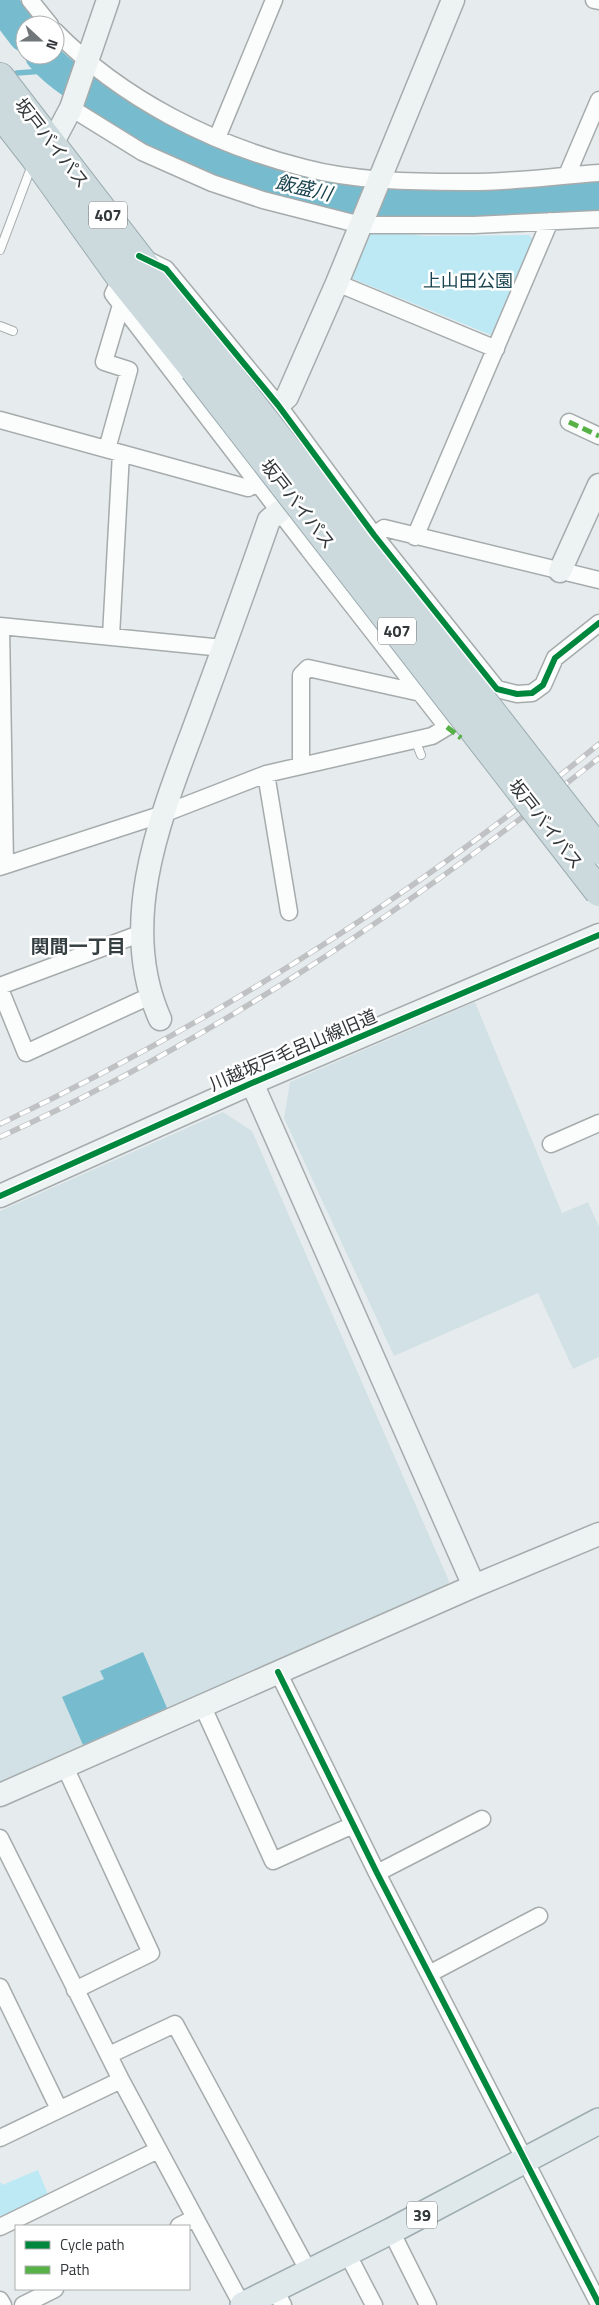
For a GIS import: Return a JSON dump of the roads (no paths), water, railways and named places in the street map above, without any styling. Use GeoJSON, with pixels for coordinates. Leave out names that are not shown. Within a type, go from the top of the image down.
{"type":"FeatureCollection","features":[{"type":"Feature","properties":{"kind":"highway","name":"坂戸バイパス"},"geometry":{"type":"LineString","coordinates":[[0,77],[121,278],[204,362],[599,850]]}},
{"type":"Feature","properties":{"kind":"highway","name":"坂戸バイパス"},"geometry":{"type":"LineString","coordinates":[[0,113],[44,151],[139,256],[204,362],[599,892]]}},
{"type":"Feature","properties":{"kind":"main road","name":"39"},"geometry":{"type":"LineString","coordinates":[[242,2305],[279,2298],[309,2272],[391,2231],[599,2121]]}},
{"type":"Feature","properties":{"kind":"street"},"geometry":{"type":"LineString","coordinates":[[30,0],[42,15]]}},
{"type":"Feature","properties":{"kind":"street"},"geometry":{"type":"LineString","coordinates":[[44,151],[72,104],[108,0]]}},
{"type":"Feature","properties":{"kind":"street"},"geometry":{"type":"LineString","coordinates":[[217,138],[274,0]]}},
{"type":"Feature","properties":{"kind":"street"},"geometry":{"type":"LineString","coordinates":[[278,405],[287,397],[338,283],[454,0]]}},
{"type":"Feature","properties":{"kind":"street"},"geometry":{"type":"LineString","coordinates":[[594,0],[599,1]]}},
{"type":"Feature","properties":{"kind":"street"},"geometry":{"type":"LineString","coordinates":[[65,42],[86,66],[144,102],[217,138],[263,156],[306,169],[379,184],[464,182],[599,173]]}},
{"type":"Feature","properties":{"kind":"street"},"geometry":{"type":"LineString","coordinates":[[567,175],[599,100]]}},
{"type":"Feature","properties":{"kind":"street"},"geometry":{"type":"LineString","coordinates":[[72,104],[142,152],[212,183],[263,200],[363,222],[432,226],[599,219]]}},
{"type":"Feature","properties":{"kind":"street"},"geometry":{"type":"LineString","coordinates":[[415,537],[550,222]]}},
{"type":"Feature","properties":{"kind":"street"},"geometry":{"type":"LineString","coordinates":[[139,256],[166,269],[278,405],[359,516],[497,689],[517,694],[532,693],[543,685],[555,658],[599,623]]}},
{"type":"Feature","properties":{"kind":"street"},"geometry":{"type":"LineString","coordinates":[[121,278],[113,294],[279,512],[447,727]]}},
{"type":"Feature","properties":{"kind":"street"},"geometry":{"type":"LineString","coordinates":[[338,283],[496,349]]}},
{"type":"Feature","properties":{"kind":"street"},"geometry":{"type":"LineString","coordinates":[[111,636],[114,451],[129,370],[104,362],[121,305]]}},
{"type":"Feature","properties":{"kind":"street"},"geometry":{"type":"LineString","coordinates":[[0,420],[248,488],[258,482]]}},
{"type":"Feature","properties":{"kind":"street"},"geometry":{"type":"LineString","coordinates":[[569,422],[599,436]]}},
{"type":"Feature","properties":{"kind":"street"},"geometry":{"type":"LineString","coordinates":[[560,570],[599,486]]}},
{"type":"Feature","properties":{"kind":"street"},"geometry":{"type":"LineString","coordinates":[[160,1019],[150,996],[142,933],[147,874],[163,814],[269,520],[279,512]]}},
{"type":"Feature","properties":{"kind":"street"},"geometry":{"type":"LineString","coordinates":[[309,550],[359,516]]}},
{"type":"Feature","properties":{"kind":"street"},"geometry":{"type":"LineString","coordinates":[[374,535],[384,528],[599,580]]}},
{"type":"Feature","properties":{"kind":"street"},"geometry":{"type":"LineString","coordinates":[[223,648],[0,626],[2,866],[163,814],[266,774],[432,736],[497,689]]}},
{"type":"Feature","properties":{"kind":"street"},"geometry":{"type":"LineString","coordinates":[[301,765],[301,674],[308,668],[421,693]]}},
{"type":"Feature","properties":{"kind":"street"},"geometry":{"type":"LineString","coordinates":[[266,774],[289,912]]}},
{"type":"Feature","properties":{"kind":"street"},"geometry":{"type":"LineString","coordinates":[[142,933],[0,987],[26,1053],[150,996]]}},
{"type":"Feature","properties":{"kind":"street","name":"川越坂戸毛呂山線旧道"},"geometry":{"type":"LineString","coordinates":[[0,1196],[252,1084],[599,935]]}},
{"type":"Feature","properties":{"kind":"street"},"geometry":{"type":"LineString","coordinates":[[252,1084],[474,1586]]}},
{"type":"Feature","properties":{"kind":"street"},"geometry":{"type":"LineString","coordinates":[[550,1144],[599,1123]]}},
{"type":"Feature","properties":{"kind":"street"},"geometry":{"type":"LineString","coordinates":[[0,1794],[474,1586],[599,1534]]}},
{"type":"Feature","properties":{"kind":"street"},"geometry":{"type":"LineString","coordinates":[[278,1672],[377,1873],[599,2304]]}},
{"type":"Feature","properties":{"kind":"street"},"geometry":{"type":"LineString","coordinates":[[202,1706],[273,1861],[353,1825]]}},
{"type":"Feature","properties":{"kind":"street"},"geometry":{"type":"LineString","coordinates":[[65,1767],[152,1953],[75,1990]]}},
{"type":"Feature","properties":{"kind":"street"},"geometry":{"type":"LineString","coordinates":[[377,1873],[482,1819]]}},
{"type":"Feature","properties":{"kind":"street"},"geometry":{"type":"LineString","coordinates":[[0,1838],[121,2080],[242,2305]]}},
{"type":"Feature","properties":{"kind":"street"},"geometry":{"type":"LineString","coordinates":[[429,1974],[539,1916]]}},
{"type":"Feature","properties":{"kind":"street"},"geometry":{"type":"LineString","coordinates":[[0,1987],[60,2109]]}},
{"type":"Feature","properties":{"kind":"street"},"geometry":{"type":"LineString","coordinates":[[109,2056],[175,2024],[309,2272]]}},
{"type":"Feature","properties":{"kind":"street"},"geometry":{"type":"LineString","coordinates":[[0,2138],[121,2080]]}},
{"type":"Feature","properties":{"kind":"street"},"geometry":{"type":"LineString","coordinates":[[0,2227],[158,2150]]}},
{"type":"Feature","properties":{"kind":"street"},"geometry":{"type":"LineString","coordinates":[[181,2225],[195,2218]]}},
{"type":"Feature","properties":{"kind":"street"},"geometry":{"type":"LineString","coordinates":[[391,2231],[428,2305]]}},
{"type":"Feature","properties":{"kind":"street"},"geometry":{"type":"LineString","coordinates":[[347,2253],[374,2305]]}},
{"type":"Feature","properties":{"kind":"street"},"geometry":{"type":"LineString","coordinates":[[23,2305],[53,2290]]}},
{"type":"Feature","properties":{"kind":"street"},"geometry":{"type":"LineString","coordinates":[[0,2300],[3,2305]]}},
{"type":"Feature","properties":{"kind":"lane"},"geometry":{"type":"LineString","coordinates":[[0,250],[44,151]]}},
{"type":"Feature","properties":{"kind":"lane"},"geometry":{"type":"LineString","coordinates":[[0,326],[13,331]]}},
{"type":"Feature","properties":{"kind":"lane"},"geometry":{"type":"LineString","coordinates":[[416,740],[421,755]]}},
{"type":"Feature","properties":{"kind":"waterway","name":"飯盛川"},"geometry":{"type":"LineString","coordinates":[[0,2],[15,22]]}},
{"type":"Feature","properties":{"kind":"waterway","name":"飯盛川"},"geometry":{"type":"LineString","coordinates":[[52,65],[72,81],[95,95],[190,148],[255,176],[322,195],[399,203],[599,195]]}},
{"type":"Feature","properties":{"kind":"waterway"},"geometry":{"type":"LineString","coordinates":[[17,73],[57,70]]}},
{"type":"Feature","properties":{"kind":"railway"},"geometry":{"type":"LineString","coordinates":[[0,1124],[80,1085],[158,1043],[235,999],[311,952],[385,904],[458,853],[599,744]]}},
{"type":"Feature","properties":{"kind":"railway"},"geometry":{"type":"LineString","coordinates":[[0,1137],[80,1099],[159,1057],[311,966],[385,917],[529,812],[599,758]]}},
{"type":"Feature","properties":{"kind":"district","name":"関間一丁目"},"geometry":{"type":"Point","coordinates":[78,945]}},
{"type":"Feature","properties":{"kind":"park label","name":"上山田公園"},"geometry":{"type":"Point","coordinates":[468,280]}}]}
